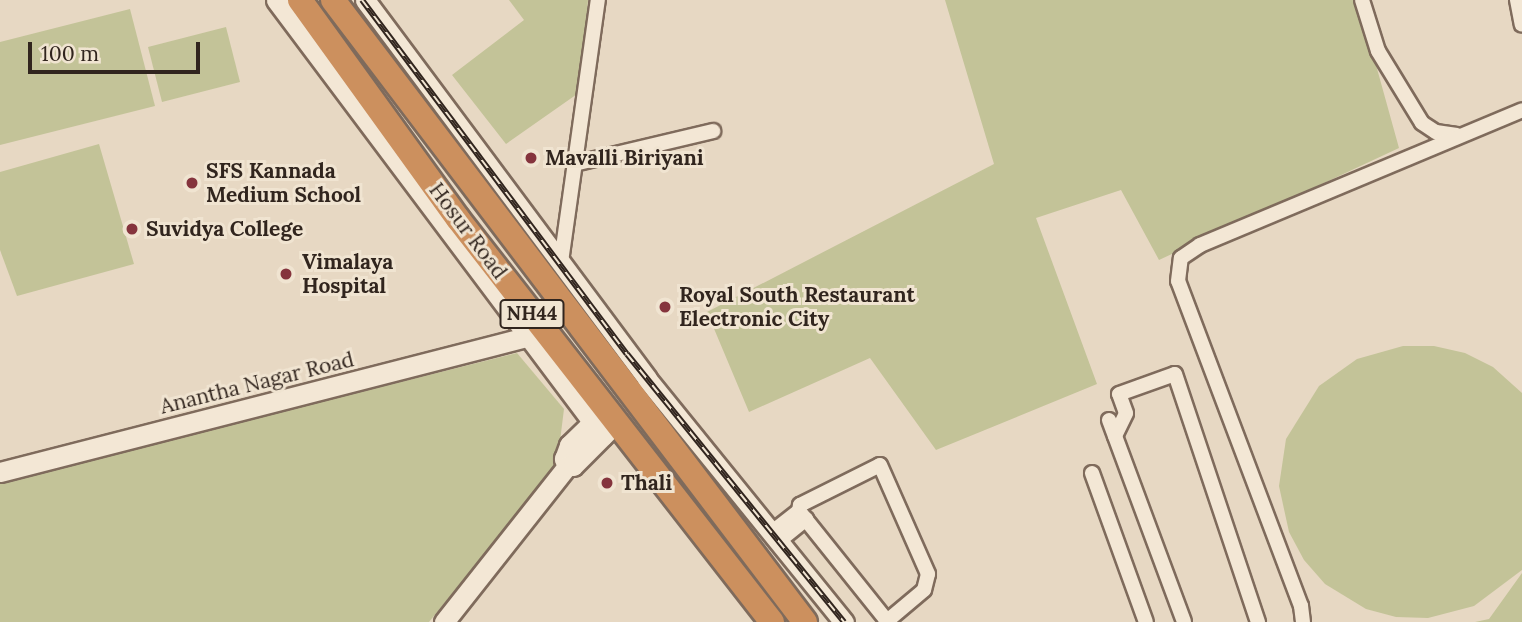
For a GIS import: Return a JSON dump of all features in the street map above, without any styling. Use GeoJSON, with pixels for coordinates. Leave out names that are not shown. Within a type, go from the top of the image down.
{"type":"FeatureCollection","features":[{"type":"Feature","properties":{"kind":"highway","name":"Hosur Road"},"geometry":{"type":"LineString","coordinates":[[300,0],[444,213],[534,333],[604,423],[772,622]]}},
{"type":"Feature","properties":{"kind":"highway","name":"Hosur Road"},"geometry":{"type":"LineString","coordinates":[[333,0],[806,622]]}},
{"type":"Feature","properties":{"kind":"street"},"geometry":{"type":"LineString","coordinates":[[276,0],[444,213]]}},
{"type":"Feature","properties":{"kind":"street"},"geometry":{"type":"LineString","coordinates":[[365,0],[561,262],[844,622]]}},
{"type":"Feature","properties":{"kind":"street"},"geometry":{"type":"LineString","coordinates":[[561,262],[578,163],[598,0]]}},
{"type":"Feature","properties":{"kind":"street"},"geometry":{"type":"LineString","coordinates":[[1362,0],[1378,51],[1422,123],[1436,132],[1457,135]]}},
{"type":"Feature","properties":{"kind":"street"},"geometry":{"type":"LineString","coordinates":[[1517,0],[1522,25]]}},
{"type":"Feature","properties":{"kind":"street"},"geometry":{"type":"LineString","coordinates":[[1303,622],[1301,606],[1178,281],[1181,258],[1200,245],[1522,110]]}},
{"type":"Feature","properties":{"kind":"street"},"geometry":{"type":"LineString","coordinates":[[578,163],[713,131]]}},
{"type":"Feature","properties":{"kind":"street","name":"Anantha Nagar Road"},"geometry":{"type":"LineString","coordinates":[[0,472],[534,333]]}},
{"type":"Feature","properties":{"kind":"street"},"geometry":{"type":"LineString","coordinates":[[1115,436],[1126,413],[1119,394],[1175,374],[1258,622]]}},
{"type":"Feature","properties":{"kind":"street"},"geometry":{"type":"LineString","coordinates":[[1109,420],[1184,622]]}},
{"type":"Feature","properties":{"kind":"street"},"geometry":{"type":"LineString","coordinates":[[444,622],[567,466],[564,459],[569,445],[604,423]]}},
{"type":"Feature","properties":{"kind":"street"},"geometry":{"type":"LineString","coordinates":[[875,464],[883,468],[928,574],[924,590],[886,622],[803,515],[800,505],[875,464]]}},
{"type":"Feature","properties":{"kind":"street"},"geometry":{"type":"LineString","coordinates":[[1092,473],[1146,622]]}},
{"type":"Feature","properties":{"kind":"street"},"geometry":{"type":"LineString","coordinates":[[775,536],[803,515]]}},
{"type":"Feature","properties":{"kind":"green space"},"geometry":{"type":"Polygon","coordinates":[[[509,0],[588,0],[580,92],[506,144],[452,75],[524,20],[509,0]]]}},
{"type":"Feature","properties":{"kind":"green space"},"geometry":{"type":"Polygon","coordinates":[[[945,0],[1358,0],[1399,148],[1159,260],[1121,190],[1036,218],[1097,384],[936,450],[870,358],[749,412],[707,312],[994,164],[945,0]]]}},
{"type":"Feature","properties":{"kind":"green space"},"geometry":{"type":"Polygon","coordinates":[[[130,9],[155,106],[0,145],[0,42],[130,9]]]}},
{"type":"Feature","properties":{"kind":"green space"},"geometry":{"type":"Polygon","coordinates":[[[226,27],[240,82],[162,102],[148,47],[226,27]]]}},
{"type":"Feature","properties":{"kind":"green space"},"geometry":{"type":"Polygon","coordinates":[[[99,144],[134,264],[17,296],[0,250],[0,172],[99,144]]]}},
{"type":"Feature","properties":{"kind":"green space"},"geometry":{"type":"Polygon","coordinates":[[[1403,346],[1434,346],[1465,353],[1493,367],[1522,393],[1522,570],[1474,606],[1428,618],[1396,617],[1366,609],[1325,584],[1304,560],[1289,532],[1279,486],[1286,439],[1319,386],[1357,359],[1403,346]]]}},
{"type":"Feature","properties":{"kind":"green space"},"geometry":{"type":"Polygon","coordinates":[[[517,353],[564,409],[557,465],[429,622],[0,622],[0,482],[517,353]]]}},
{"type":"Feature","properties":{"kind":"green space"},"geometry":{"type":"Polygon","coordinates":[[[1522,573],[1522,622],[1475,622],[1489,619],[1522,573]]]}},
{"type":"Feature","properties":{"kind":"railway"},"geometry":{"type":"LineString","coordinates":[[362,0],[627,354],[844,622]]}},
{"type":"Feature","properties":{"kind":"place","name":"Mavalli Biriyani"},"geometry":{"type":"Point","coordinates":[531,158]}},
{"type":"Feature","properties":{"kind":"place","name":"SFS Kannada Medium School"},"geometry":{"type":"Point","coordinates":[192,183]}},
{"type":"Feature","properties":{"kind":"place","name":"Suvidya College"},"geometry":{"type":"Point","coordinates":[132,229]}},
{"type":"Feature","properties":{"kind":"place","name":"Vimalaya Hospital"},"geometry":{"type":"Point","coordinates":[286,274]}},
{"type":"Feature","properties":{"kind":"place","name":"Royal South Restaurant Electronic City"},"geometry":{"type":"Point","coordinates":[665,307]}},
{"type":"Feature","properties":{"kind":"place","name":"Thali"},"geometry":{"type":"Point","coordinates":[607,483]}}]}
